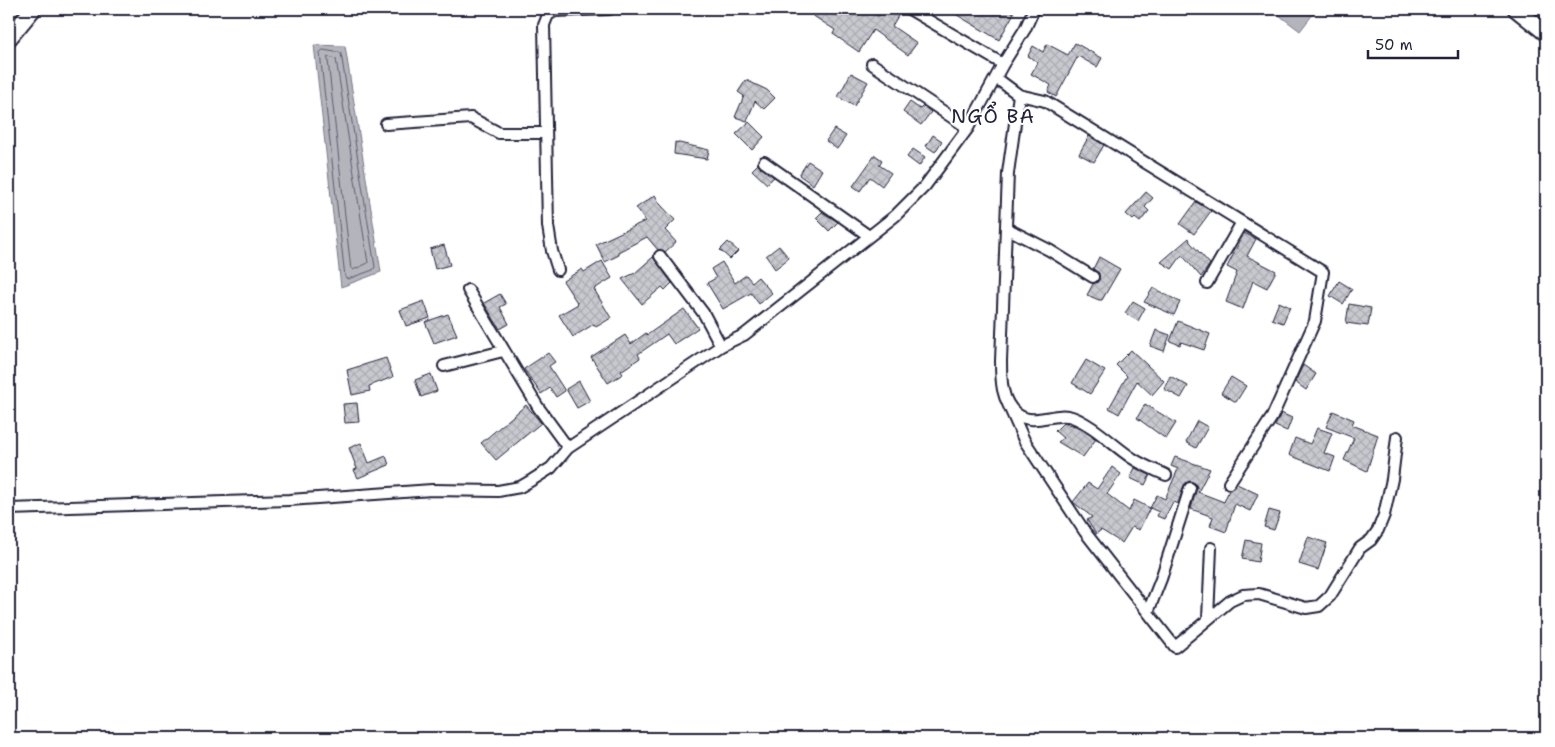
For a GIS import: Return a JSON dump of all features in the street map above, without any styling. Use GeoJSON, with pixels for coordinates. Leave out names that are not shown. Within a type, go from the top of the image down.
{"type":"FeatureCollection","features":[{"type":"Feature","properties":{"kind":"main road"},"geometry":{"type":"LineString","coordinates":[[9,38],[33,9]]}},
{"type":"Feature","properties":{"kind":"main road"},"geometry":{"type":"LineString","coordinates":[[1516,9],[1525,14],[1546,33]]}},
{"type":"Feature","properties":{"kind":"street"},"geometry":{"type":"LineString","coordinates":[[558,270],[552,251],[548,226],[544,25],[546,18],[555,11],[610,9]]}},
{"type":"Feature","properties":{"kind":"street"},"geometry":{"type":"LineString","coordinates":[[909,9],[1003,64]]}},
{"type":"Feature","properties":{"kind":"street"},"geometry":{"type":"LineString","coordinates":[[9,509],[289,500],[432,490],[498,491],[520,487],[551,468],[568,448],[721,346],[744,335],[896,216],[925,186],[968,128],[1003,64],[1025,29],[1034,9]]}},
{"type":"Feature","properties":{"kind":"street"},"geometry":{"type":"LineString","coordinates":[[872,64],[968,128]]}},
{"type":"Feature","properties":{"kind":"street"},"geometry":{"type":"LineString","coordinates":[[996,78],[1019,95],[1045,101],[1323,272],[1315,321],[1272,416],[1229,484]]}},
{"type":"Feature","properties":{"kind":"street"},"geometry":{"type":"LineString","coordinates":[[1019,95],[1008,173],[1000,361],[1001,385],[1024,440],[1086,532],[1175,647],[1230,600],[1243,595],[1259,594],[1306,608],[1319,606],[1330,596],[1360,548],[1371,540],[1378,530],[1384,515],[1392,479],[1397,437]]}},
{"type":"Feature","properties":{"kind":"street"},"geometry":{"type":"LineString","coordinates":[[386,124],[471,118],[499,133],[546,132]]}},
{"type":"Feature","properties":{"kind":"street"},"geometry":{"type":"LineString","coordinates":[[764,162],[869,236]]}},
{"type":"Feature","properties":{"kind":"street"},"geometry":{"type":"LineString","coordinates":[[1206,284],[1242,222]]}},
{"type":"Feature","properties":{"kind":"street"},"geometry":{"type":"LineString","coordinates":[[1006,228],[1049,250],[1093,277]]}},
{"type":"Feature","properties":{"kind":"street"},"geometry":{"type":"LineString","coordinates":[[660,256],[704,314],[721,346]]}},
{"type":"Feature","properties":{"kind":"street"},"geometry":{"type":"LineString","coordinates":[[468,290],[538,407],[568,448]]}},
{"type":"Feature","properties":{"kind":"street"},"geometry":{"type":"LineString","coordinates":[[444,366],[503,351]]}},
{"type":"Feature","properties":{"kind":"street"},"geometry":{"type":"LineString","coordinates":[[1008,404],[1018,416],[1025,418],[1052,419],[1062,415],[1075,418],[1133,459],[1166,475]]}},
{"type":"Feature","properties":{"kind":"street"},"geometry":{"type":"LineString","coordinates":[[1148,612],[1161,579],[1190,488]]}},
{"type":"Feature","properties":{"kind":"street"},"geometry":{"type":"LineString","coordinates":[[1208,619],[1211,548]]}},
{"type":"Feature","properties":{"kind":"water"},"geometry":{"type":"Polygon","coordinates":[[[1271,9],[1317,9],[1300,31],[1271,9]]]}},
{"type":"Feature","properties":{"kind":"water"},"geometry":{"type":"Polygon","coordinates":[[[314,45],[345,46],[381,272],[341,287],[314,45]]]}},
{"type":"Feature","properties":{"kind":"building"},"geometry":{"type":"Polygon","coordinates":[[[816,9],[834,9],[845,16],[850,9],[868,9],[878,16],[885,13],[888,9],[902,9],[892,26],[917,43],[908,55],[873,30],[859,52],[833,34],[835,30],[812,15],[816,9]]]}},
{"type":"Feature","properties":{"kind":"building"},"geometry":{"type":"Polygon","coordinates":[[[947,9],[1007,9],[1014,13],[999,40],[947,9]]]}},
{"type":"Feature","properties":{"kind":"building"},"geometry":{"type":"Polygon","coordinates":[[[1075,43],[1102,58],[1097,67],[1078,56],[1056,97],[1048,92],[1051,85],[1031,74],[1038,62],[1028,56],[1033,46],[1043,52],[1047,44],[1068,55],[1075,43]]]}},
{"type":"Feature","properties":{"kind":"building"},"geometry":{"type":"Polygon","coordinates":[[[851,73],[868,82],[854,106],[838,97],[851,73]]]}},
{"type":"Feature","properties":{"kind":"building"},"geometry":{"type":"Polygon","coordinates":[[[746,80],[767,90],[775,98],[764,109],[755,101],[747,121],[735,117],[744,96],[738,92],[746,80]]]}},
{"type":"Feature","properties":{"kind":"building"},"geometry":{"type":"Polygon","coordinates":[[[910,102],[920,109],[923,106],[931,112],[921,125],[903,112],[910,102]]]}},
{"type":"Feature","properties":{"kind":"building"},"geometry":{"type":"Polygon","coordinates":[[[749,122],[764,137],[752,150],[736,134],[749,122]]]}},
{"type":"Feature","properties":{"kind":"building"},"geometry":{"type":"Polygon","coordinates":[[[834,129],[846,136],[837,149],[826,141],[834,129]]]}},
{"type":"Feature","properties":{"kind":"building"},"geometry":{"type":"Polygon","coordinates":[[[933,135],[942,141],[935,152],[926,146],[933,135]]]}},
{"type":"Feature","properties":{"kind":"building"},"geometry":{"type":"Polygon","coordinates":[[[1089,136],[1104,145],[1094,162],[1079,154],[1089,136]]]}},
{"type":"Feature","properties":{"kind":"building"},"geometry":{"type":"Polygon","coordinates":[[[675,142],[709,150],[707,159],[674,154],[675,142]]]}},
{"type":"Feature","properties":{"kind":"building"},"geometry":{"type":"Polygon","coordinates":[[[913,149],[925,157],[919,166],[907,157],[913,149]]]}},
{"type":"Feature","properties":{"kind":"building"},"geometry":{"type":"Polygon","coordinates":[[[875,155],[882,160],[879,165],[891,173],[882,186],[870,177],[860,191],[853,186],[875,155]]]}},
{"type":"Feature","properties":{"kind":"building"},"geometry":{"type":"Polygon","coordinates":[[[808,161],[822,170],[813,185],[799,175],[808,161]]]}},
{"type":"Feature","properties":{"kind":"building"},"geometry":{"type":"Polygon","coordinates":[[[758,164],[774,177],[767,184],[752,170],[758,164]]]}},
{"type":"Feature","properties":{"kind":"building"},"geometry":{"type":"Polygon","coordinates":[[[1146,192],[1153,198],[1145,207],[1149,211],[1140,222],[1135,218],[1133,220],[1126,214],[1146,192]]]}},
{"type":"Feature","properties":{"kind":"building"},"geometry":{"type":"Polygon","coordinates":[[[655,195],[660,204],[675,220],[665,230],[676,242],[665,252],[658,250],[647,237],[618,252],[619,255],[605,262],[596,244],[645,221],[636,208],[655,195]]]}},
{"type":"Feature","properties":{"kind":"building"},"geometry":{"type":"Polygon","coordinates":[[[1196,202],[1211,211],[1194,234],[1180,224],[1196,202]]]}},
{"type":"Feature","properties":{"kind":"building"},"geometry":{"type":"Polygon","coordinates":[[[822,212],[838,222],[829,231],[816,218],[822,212]]]}},
{"type":"Feature","properties":{"kind":"building"},"geometry":{"type":"Polygon","coordinates":[[[1244,233],[1256,239],[1247,256],[1276,271],[1267,288],[1253,281],[1243,309],[1226,302],[1237,272],[1227,267],[1244,233]]]}},
{"type":"Feature","properties":{"kind":"building"},"geometry":{"type":"Polygon","coordinates":[[[1189,238],[1190,242],[1210,264],[1201,277],[1182,255],[1172,269],[1161,262],[1189,238]]]}},
{"type":"Feature","properties":{"kind":"building"},"geometry":{"type":"Polygon","coordinates":[[[728,242],[738,251],[730,259],[720,250],[728,242]]]}},
{"type":"Feature","properties":{"kind":"building"},"geometry":{"type":"Polygon","coordinates":[[[444,245],[450,265],[435,269],[430,249],[444,245]]]}},
{"type":"Feature","properties":{"kind":"building"},"geometry":{"type":"Polygon","coordinates":[[[779,246],[789,258],[775,269],[766,256],[779,246]]]}},
{"type":"Feature","properties":{"kind":"building"},"geometry":{"type":"Polygon","coordinates":[[[653,257],[672,283],[665,290],[662,287],[642,304],[622,279],[635,273],[653,257]]]}},
{"type":"Feature","properties":{"kind":"building"},"geometry":{"type":"Polygon","coordinates":[[[1099,257],[1120,269],[1102,300],[1087,295],[1093,284],[1099,280],[1099,273],[1093,269],[1099,257]]]}},
{"type":"Feature","properties":{"kind":"building"},"geometry":{"type":"Polygon","coordinates":[[[602,261],[612,278],[594,289],[611,318],[596,327],[594,324],[573,337],[559,315],[578,304],[563,281],[582,269],[584,272],[602,261]]]}},
{"type":"Feature","properties":{"kind":"building"},"geometry":{"type":"Polygon","coordinates":[[[722,262],[735,283],[746,275],[752,282],[758,277],[772,293],[759,304],[751,293],[723,309],[707,283],[716,278],[711,269],[722,262]]]}},
{"type":"Feature","properties":{"kind":"building"},"geometry":{"type":"Polygon","coordinates":[[[1339,281],[1352,289],[1343,304],[1330,296],[1339,281]]]}},
{"type":"Feature","properties":{"kind":"building"},"geometry":{"type":"Polygon","coordinates":[[[1153,288],[1180,302],[1174,315],[1144,302],[1153,288]]]}},
{"type":"Feature","properties":{"kind":"building"},"geometry":{"type":"Polygon","coordinates":[[[500,294],[506,304],[500,307],[509,324],[500,329],[484,303],[500,294]]]}},
{"type":"Feature","properties":{"kind":"building"},"geometry":{"type":"Polygon","coordinates":[[[424,301],[430,318],[406,326],[400,310],[424,301]]]}},
{"type":"Feature","properties":{"kind":"building"},"geometry":{"type":"Polygon","coordinates":[[[1133,301],[1145,308],[1138,321],[1125,313],[1133,301]]]}},
{"type":"Feature","properties":{"kind":"building"},"geometry":{"type":"Polygon","coordinates":[[[1279,302],[1290,307],[1283,323],[1272,319],[1279,302]]]}},
{"type":"Feature","properties":{"kind":"building"},"geometry":{"type":"Polygon","coordinates":[[[1349,304],[1371,308],[1368,326],[1346,323],[1349,304]]]}},
{"type":"Feature","properties":{"kind":"building"},"geometry":{"type":"Polygon","coordinates":[[[684,309],[698,328],[674,344],[667,334],[638,354],[640,358],[621,371],[623,374],[608,383],[591,357],[625,335],[631,344],[684,309]]]}},
{"type":"Feature","properties":{"kind":"building"},"geometry":{"type":"Polygon","coordinates":[[[448,314],[457,335],[434,343],[425,322],[448,314]]]}},
{"type":"Feature","properties":{"kind":"building"},"geometry":{"type":"Polygon","coordinates":[[[1178,321],[1210,334],[1204,350],[1181,342],[1180,345],[1170,341],[1178,321]]]}},
{"type":"Feature","properties":{"kind":"building"},"geometry":{"type":"Polygon","coordinates":[[[1156,330],[1170,335],[1164,351],[1150,346],[1156,330]]]}},
{"type":"Feature","properties":{"kind":"building"},"geometry":{"type":"Polygon","coordinates":[[[1131,350],[1164,381],[1152,395],[1137,381],[1119,414],[1109,408],[1127,376],[1116,365],[1131,350]]]}},
{"type":"Feature","properties":{"kind":"building"},"geometry":{"type":"Polygon","coordinates":[[[548,353],[555,362],[549,366],[565,391],[556,397],[550,388],[541,394],[524,369],[548,353]]]}},
{"type":"Feature","properties":{"kind":"building"},"geometry":{"type":"Polygon","coordinates":[[[386,358],[393,377],[369,386],[370,391],[352,395],[347,370],[386,358]]]}},
{"type":"Feature","properties":{"kind":"building"},"geometry":{"type":"Polygon","coordinates":[[[1086,360],[1105,371],[1090,394],[1072,383],[1086,360]]]}},
{"type":"Feature","properties":{"kind":"building"},"geometry":{"type":"Polygon","coordinates":[[[1303,365],[1316,374],[1306,390],[1295,382],[1303,365]]]}},
{"type":"Feature","properties":{"kind":"building"},"geometry":{"type":"Polygon","coordinates":[[[431,374],[437,391],[421,397],[415,380],[431,374]]]}},
{"type":"Feature","properties":{"kind":"building"},"geometry":{"type":"Polygon","coordinates":[[[1170,376],[1188,386],[1181,398],[1164,389],[1170,376]]]}},
{"type":"Feature","properties":{"kind":"building"},"geometry":{"type":"Polygon","coordinates":[[[1231,377],[1246,386],[1236,402],[1221,393],[1231,377]]]}},
{"type":"Feature","properties":{"kind":"building"},"geometry":{"type":"Polygon","coordinates":[[[579,381],[590,401],[577,408],[566,389],[579,381]]]}},
{"type":"Feature","properties":{"kind":"building"},"geometry":{"type":"Polygon","coordinates":[[[357,403],[359,422],[345,423],[343,404],[357,403]]]}},
{"type":"Feature","properties":{"kind":"building"},"geometry":{"type":"Polygon","coordinates":[[[1145,404],[1176,423],[1166,439],[1137,418],[1145,404]]]}},
{"type":"Feature","properties":{"kind":"building"},"geometry":{"type":"Polygon","coordinates":[[[526,405],[541,423],[496,460],[481,443],[526,405]]]}},
{"type":"Feature","properties":{"kind":"building"},"geometry":{"type":"Polygon","coordinates":[[[1333,411],[1354,420],[1352,425],[1378,435],[1367,471],[1344,460],[1354,438],[1326,427],[1333,411]]]}},
{"type":"Feature","properties":{"kind":"building"},"geometry":{"type":"Polygon","coordinates":[[[1281,413],[1292,418],[1287,431],[1275,426],[1281,413]]]}},
{"type":"Feature","properties":{"kind":"building"},"geometry":{"type":"Polygon","coordinates":[[[1197,421],[1208,427],[1196,448],[1186,442],[1197,421]]]}},
{"type":"Feature","properties":{"kind":"building"},"geometry":{"type":"Polygon","coordinates":[[[1063,423],[1076,426],[1096,439],[1083,457],[1058,442],[1063,438],[1055,431],[1063,423]]]}},
{"type":"Feature","properties":{"kind":"building"},"geometry":{"type":"Polygon","coordinates":[[[1317,428],[1332,433],[1324,453],[1335,457],[1330,471],[1289,455],[1295,438],[1310,444],[1317,428]]]}},
{"type":"Feature","properties":{"kind":"building"},"geometry":{"type":"Polygon","coordinates":[[[361,443],[369,463],[386,456],[389,465],[358,478],[354,470],[357,469],[349,448],[361,443]]]}},
{"type":"Feature","properties":{"kind":"building"},"geometry":{"type":"Polygon","coordinates":[[[1175,457],[1210,469],[1198,492],[1224,502],[1229,490],[1237,484],[1258,494],[1250,511],[1235,504],[1226,532],[1210,526],[1213,517],[1191,509],[1197,487],[1195,483],[1189,481],[1184,485],[1178,504],[1173,502],[1164,519],[1157,516],[1159,512],[1150,508],[1157,495],[1165,499],[1178,469],[1171,466],[1175,457]]]}},
{"type":"Feature","properties":{"kind":"building"},"geometry":{"type":"Polygon","coordinates":[[[1112,467],[1121,474],[1107,494],[1129,511],[1134,500],[1150,508],[1139,530],[1132,527],[1122,543],[1101,530],[1096,534],[1087,520],[1092,517],[1073,502],[1088,483],[1097,489],[1112,467]]]}},
{"type":"Feature","properties":{"kind":"building"},"geometry":{"type":"Polygon","coordinates":[[[1135,468],[1150,475],[1145,485],[1130,478],[1135,468]]]}},
{"type":"Feature","properties":{"kind":"building"},"geometry":{"type":"Polygon","coordinates":[[[1269,510],[1280,513],[1274,530],[1264,527],[1269,510]]]}},
{"type":"Feature","properties":{"kind":"building"},"geometry":{"type":"Polygon","coordinates":[[[1308,537],[1327,543],[1318,570],[1299,564],[1308,537]]]}},
{"type":"Feature","properties":{"kind":"building"},"geometry":{"type":"Polygon","coordinates":[[[1246,540],[1261,543],[1258,562],[1242,559],[1246,540]]]}},
{"type":"Feature","properties":{"kind":"district","name":"NGỔ BA"},"geometry":{"type":"Point","coordinates":[993,116]}}]}
